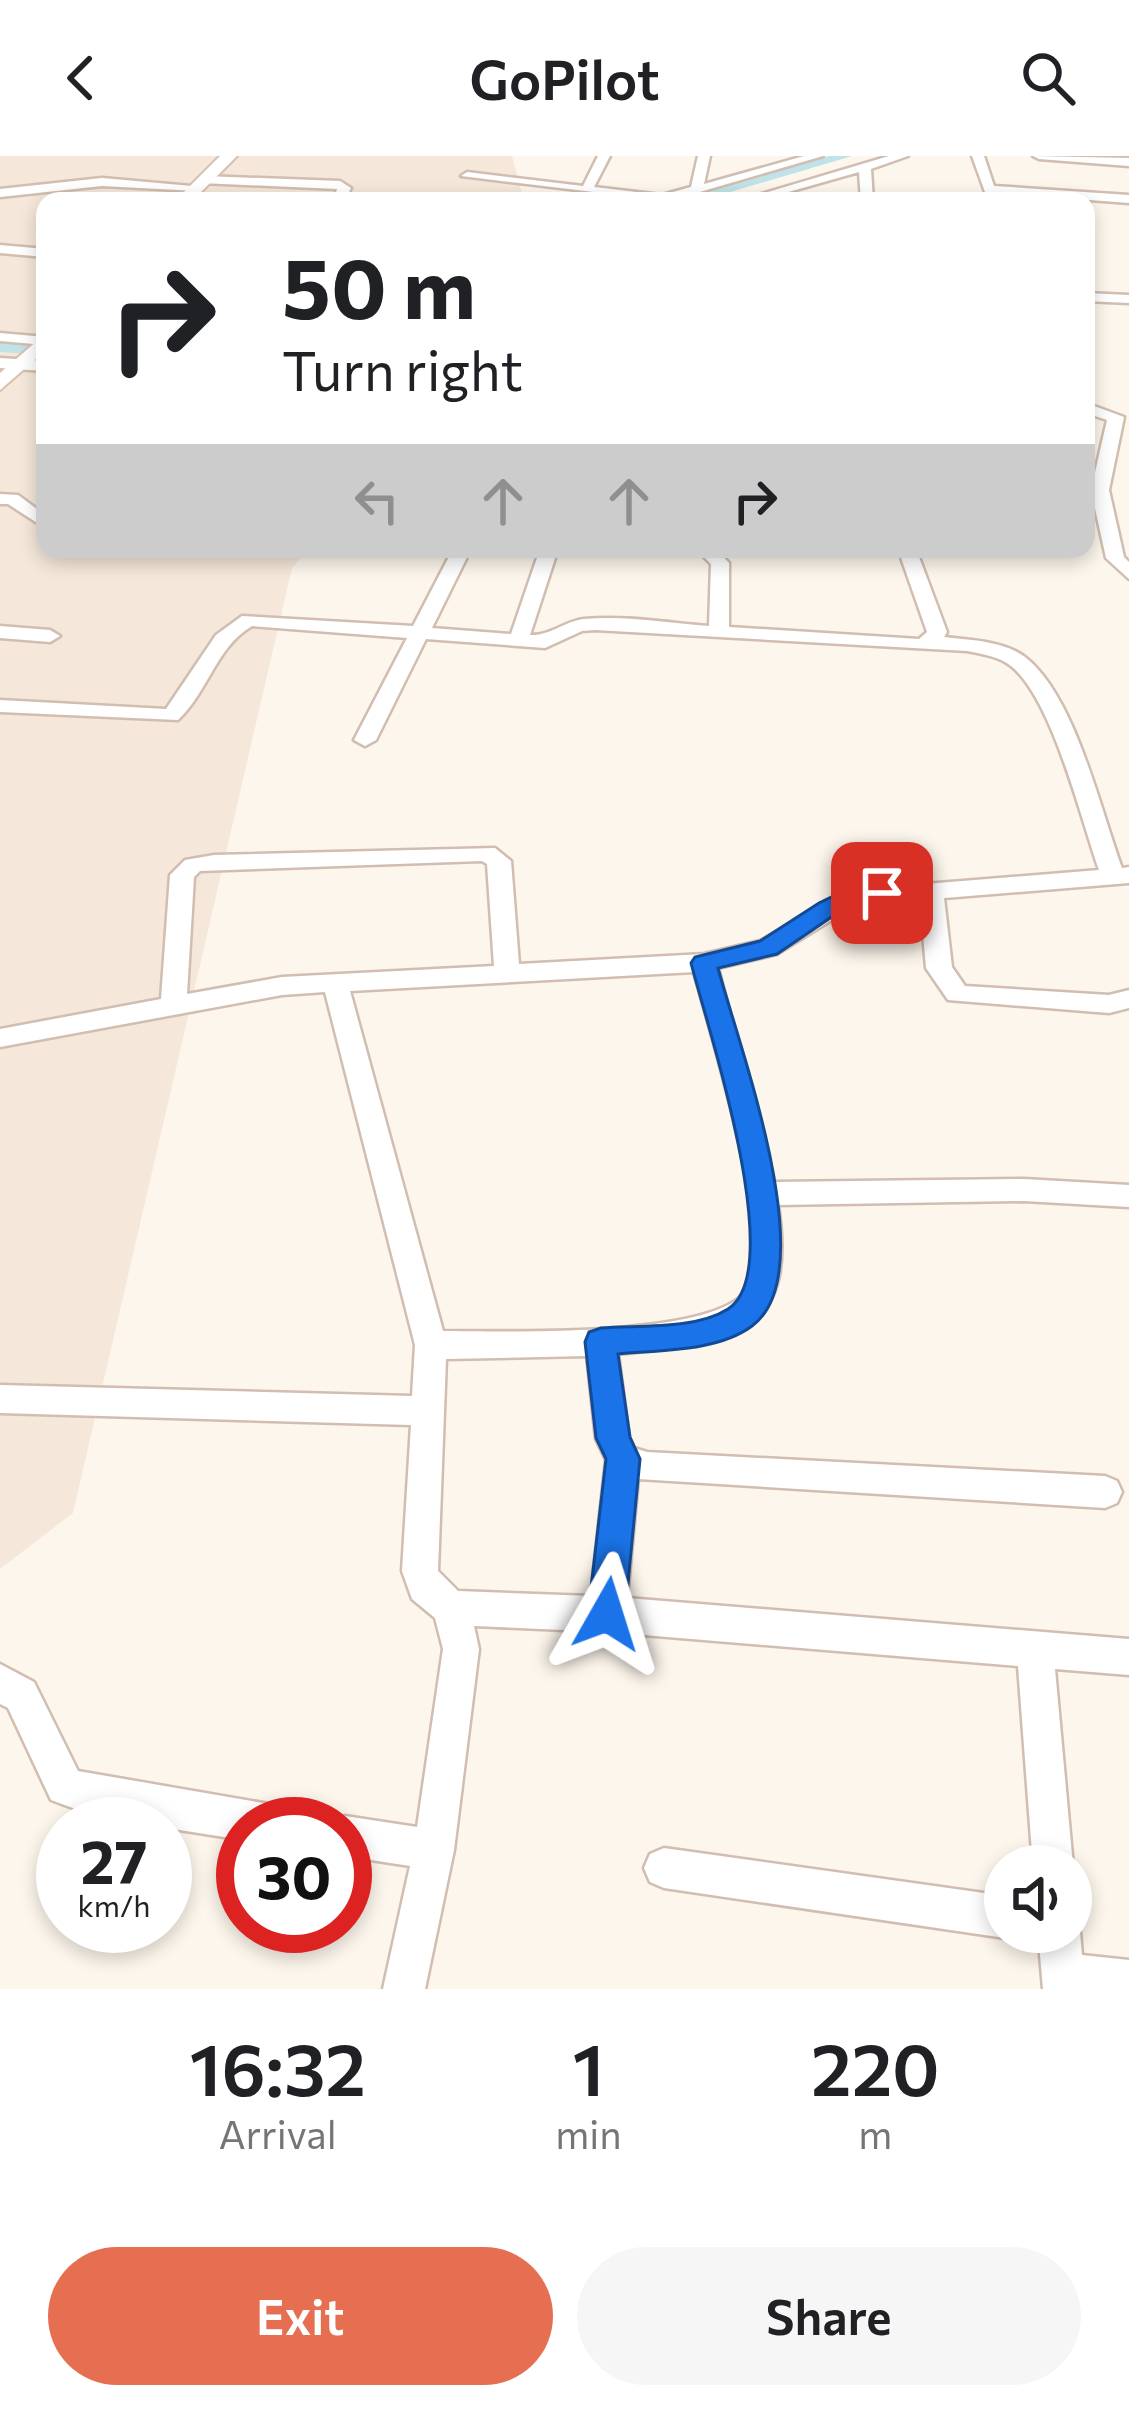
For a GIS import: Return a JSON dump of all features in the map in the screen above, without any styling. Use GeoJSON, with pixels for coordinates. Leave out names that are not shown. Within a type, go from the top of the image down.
{"type":"FeatureCollection","features":[{"type":"Feature","properties":{"kind":"main road"},"geometry":{"type":"LineString","coordinates":[[192,192],[229,156]]}},
{"type":"Feature","properties":{"kind":"main road"},"geometry":{"type":"LineString","coordinates":[[0,384],[22,364]]}},
{"type":"Feature","properties":{"kind":"street"},"geometry":{"type":"LineString","coordinates":[[587,190],[604,156]]}},
{"type":"Feature","properties":{"kind":"street"},"geometry":{"type":"LineString","coordinates":[[697,190],[704,156]]}},
{"type":"Feature","properties":{"kind":"street"},"geometry":{"type":"LineString","coordinates":[[690,192],[817,156]]}},
{"type":"Feature","properties":{"kind":"street"},"geometry":{"type":"LineString","coordinates":[[788,192],[902,156]]}},
{"type":"Feature","properties":{"kind":"street"},"geometry":{"type":"LineString","coordinates":[[978,156],[989,189],[1031,192]]}},
{"type":"Feature","properties":{"kind":"street"},"geometry":{"type":"LineString","coordinates":[[1039,156],[1129,162]]}},
{"type":"Feature","properties":{"kind":"street"},"geometry":{"type":"LineString","coordinates":[[865,167],[866,192]]}},
{"type":"Feature","properties":{"kind":"street"},"geometry":{"type":"LineString","coordinates":[[466,176],[602,192]]}},
{"type":"Feature","properties":{"kind":"street"},"geometry":{"type":"LineString","coordinates":[[0,193],[102,182],[340,185],[343,192]]}},
{"type":"Feature","properties":{"kind":"street"},"geometry":{"type":"LineString","coordinates":[[1095,197],[1129,199]]}},
{"type":"Feature","properties":{"kind":"street"},"geometry":{"type":"LineString","coordinates":[[0,249],[36,252]]}},
{"type":"Feature","properties":{"kind":"street"},"geometry":{"type":"LineString","coordinates":[[1095,297],[1129,299]]}},
{"type":"Feature","properties":{"kind":"street"},"geometry":{"type":"LineString","coordinates":[[0,337],[36,340]]}},
{"type":"Feature","properties":{"kind":"street"},"geometry":{"type":"LineString","coordinates":[[1095,411],[1116,417],[1095,484]]}},
{"type":"Feature","properties":{"kind":"street"},"geometry":{"type":"LineString","coordinates":[[1095,490],[1128,491]]}},
{"type":"Feature","properties":{"kind":"street"},"geometry":{"type":"LineString","coordinates":[[1095,496],[1115,558],[1129,573]]}},
{"type":"Feature","properties":{"kind":"street"},"geometry":{"type":"LineString","coordinates":[[0,499],[12,499],[36,517]]}},
{"type":"Feature","properties":{"kind":"street"},"geometry":{"type":"LineString","coordinates":[[365,740],[456,558]]}},
{"type":"Feature","properties":{"kind":"street"},"geometry":{"type":"LineString","coordinates":[[519,640],[546,558]]}},
{"type":"Feature","properties":{"kind":"street"},"geometry":{"type":"LineString","coordinates":[[715,558],[720,563],[719,632]]}},
{"type":"Feature","properties":{"kind":"street"},"geometry":{"type":"LineString","coordinates":[[910,558],[937,632],[932,641]]}},
{"type":"Feature","properties":{"kind":"street"},"geometry":{"type":"LineString","coordinates":[[0,706],[171,716],[184,706],[219,639],[249,620],[519,640],[558,639],[578,625],[595,624],[932,641],[988,650],[1019,662],[1044,694],[1121,875],[850,898],[768,948],[704,963],[335,983],[174,1003],[0,1038]]}},
{"type":"Feature","properties":{"kind":"street"},"geometry":{"type":"LineString","coordinates":[[0,632],[50,636]]}},
{"type":"Feature","properties":{"kind":"street"},"geometry":{"type":"LineString","coordinates":[[174,1003],[182,874],[193,865],[214,862],[487,853],[499,861],[502,877],[507,973]]}},
{"type":"Feature","properties":{"kind":"street"},"geometry":{"type":"LineString","coordinates":[[931,890],[939,968],[957,994],[1109,1004],[1129,998]]}},
{"type":"Feature","properties":{"kind":"street"},"geometry":{"type":"LineString","coordinates":[[431,1345],[601,1342],[698,1333],[739,1319],[761,1296],[767,1252],[764,1194],[704,963]]}},
{"type":"Feature","properties":{"kind":"street"},"geometry":{"type":"LineString","coordinates":[[335,983],[431,1345],[421,1571],[425,1587],[451,1608],[607,1614],[1129,1657]]}},
{"type":"Feature","properties":{"kind":"street"},"geometry":{"type":"LineString","coordinates":[[764,1194],[1024,1190],[1129,1196]]}},
{"type":"Feature","properties":{"kind":"street"},"geometry":{"type":"LineString","coordinates":[[601,1342],[613,1438],[623,1459],[607,1614]]}},
{"type":"Feature","properties":{"kind":"street"},"geometry":{"type":"LineString","coordinates":[[0,1399],[431,1412]]}},
{"type":"Feature","properties":{"kind":"street"},"geometry":{"type":"LineString","coordinates":[[623,1459],[647,1468],[1105,1492]]}},
{"type":"Feature","properties":{"kind":"street"},"geometry":{"type":"LineString","coordinates":[[404,1989],[434,1850],[458,1684],[461,1648],[451,1608]]}},
{"type":"Feature","properties":{"kind":"street"},"geometry":{"type":"LineString","coordinates":[[1035,1649],[1051,1845]]}},
{"type":"Feature","properties":{"kind":"street"},"geometry":{"type":"LineString","coordinates":[[0,1683],[21,1695],[65,1786],[98,1797],[216,1816]]}},
{"type":"Feature","properties":{"kind":"street"},"geometry":{"type":"LineString","coordinates":[[372,1840],[434,1850]]}},
{"type":"Feature","properties":{"kind":"street"},"geometry":{"type":"LineString","coordinates":[[664,1868],[984,1914]]}},
{"type":"Feature","properties":{"kind":"street"},"geometry":{"type":"LineString","coordinates":[[1061,1953],[1064,1989]]}},
{"type":"Feature","properties":{"kind":"street"},"geometry":{"type":"LineString","coordinates":[[1076,1989],[1085,1975],[1129,1981]]}},
{"type":"Feature","properties":{"kind":"shaded area"},"geometry":{"type":"Polygon","coordinates":[[[0,156],[512,156],[522,192],[36,192],[36,558],[300,558],[292,568],[73,1513],[0,1569],[0,156]]]}},
{"type":"Feature","properties":{"kind":"waterway"},"geometry":{"type":"LineString","coordinates":[[715,192],[845,156]]}},
{"type":"Feature","properties":{"kind":"waterway"},"geometry":{"type":"LineString","coordinates":[[0,347],[36,349]]}},
{"type":"Feature","properties":{"kind":"route"},"geometry":{"type":"LineString","coordinates":[[607,1614],[623,1459],[613,1438],[601,1342],[698,1333],[739,1319],[761,1296],[767,1252],[764,1194],[704,963],[768,948],[827,908],[882,893]]}}]}
